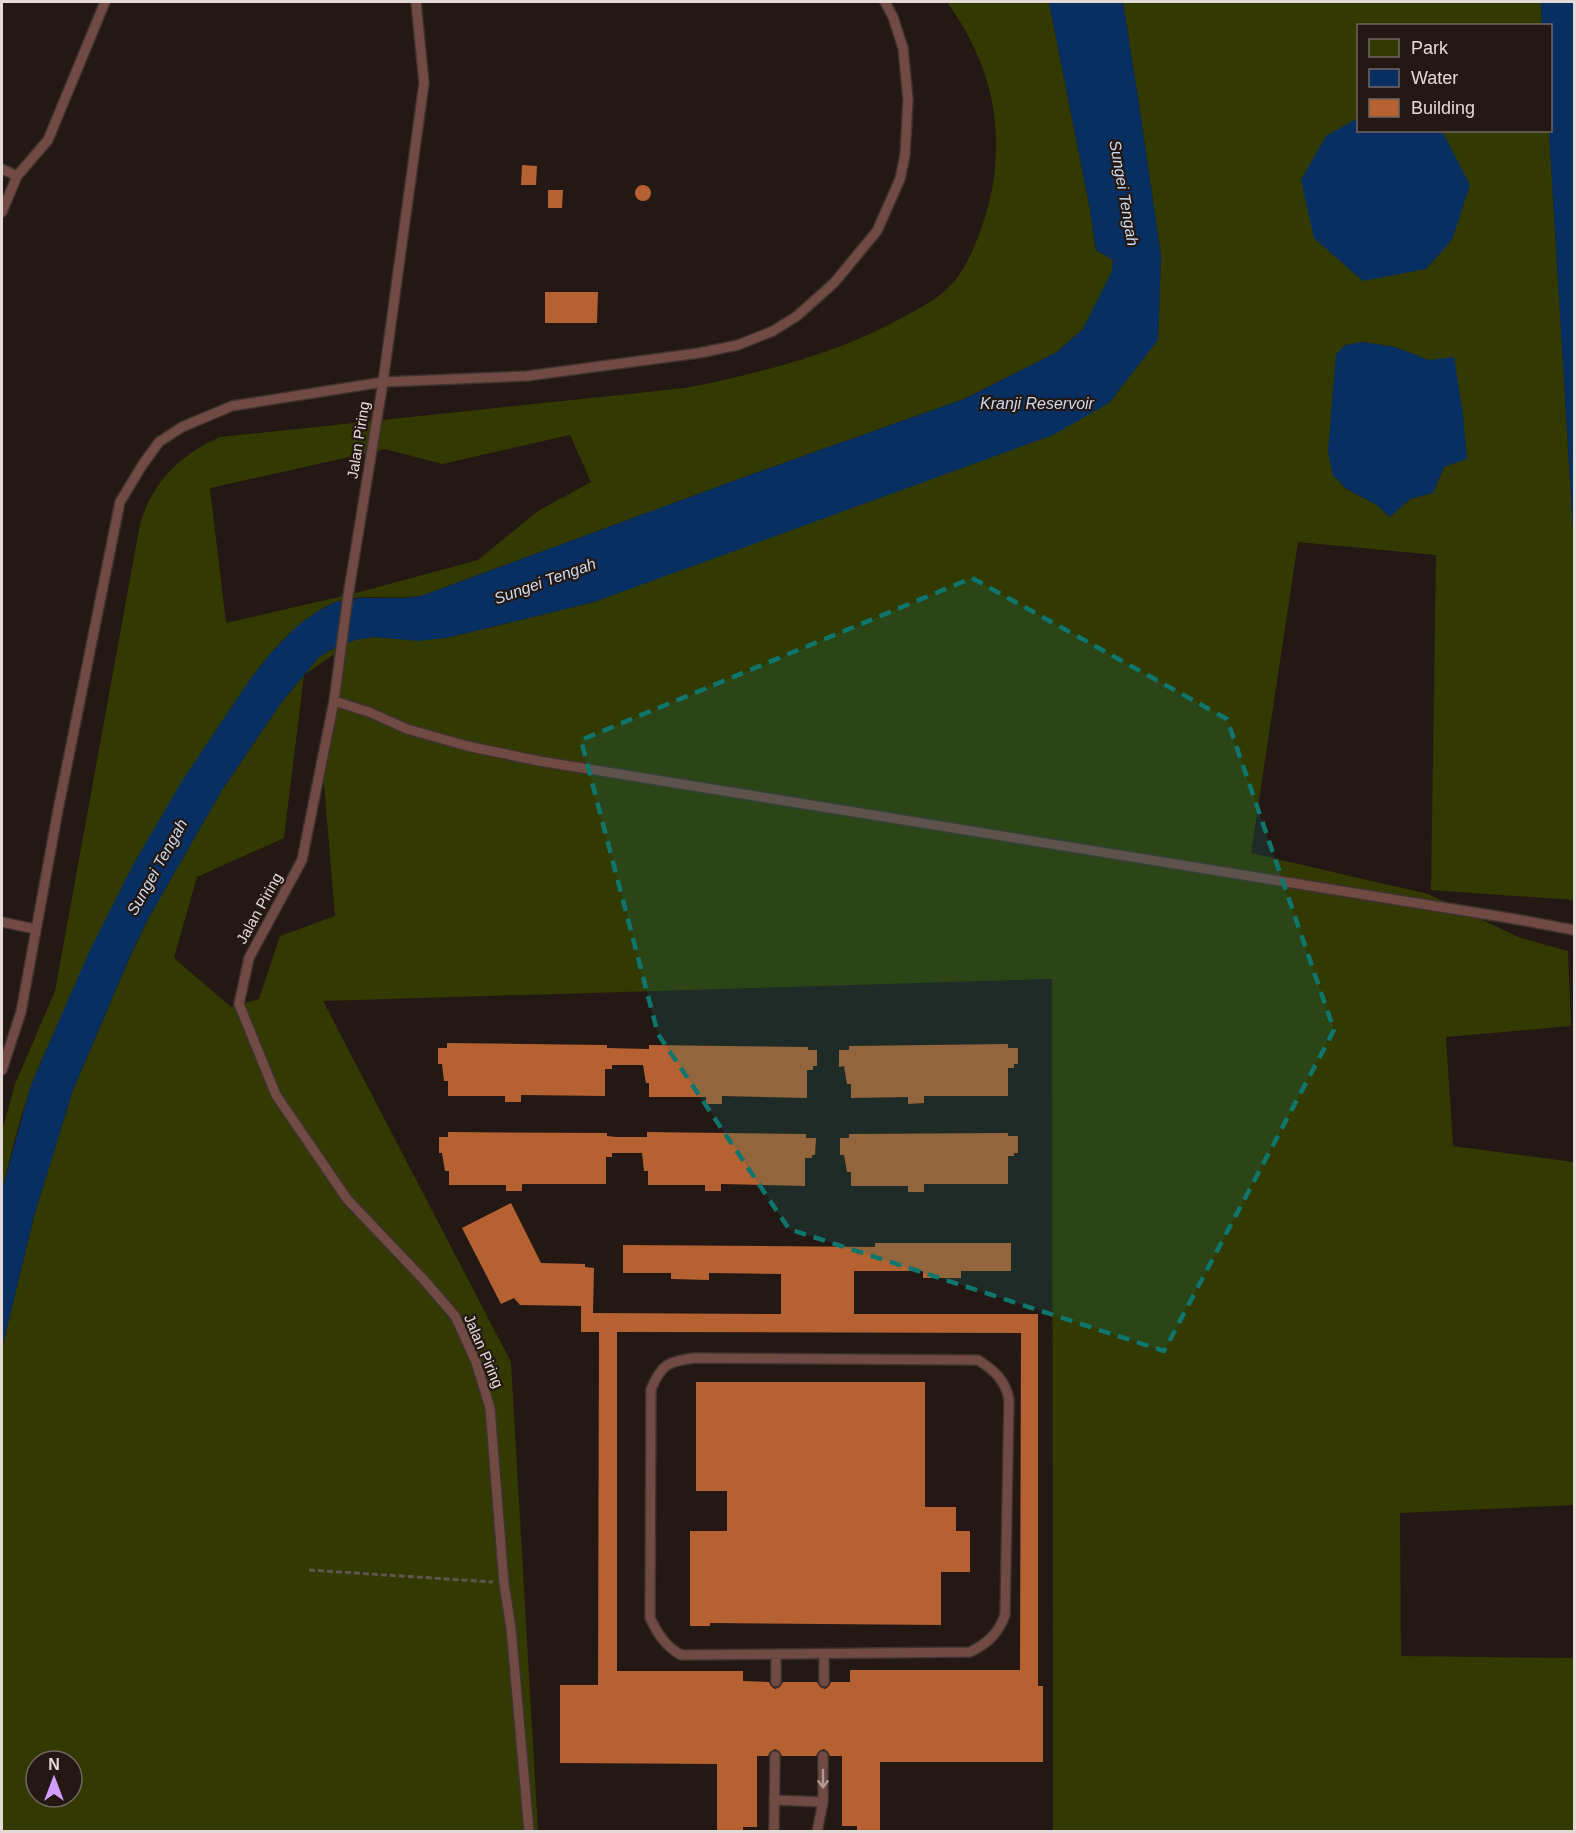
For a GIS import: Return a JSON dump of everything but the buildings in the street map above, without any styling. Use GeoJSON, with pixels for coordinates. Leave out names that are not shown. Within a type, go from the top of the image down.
{"type":"FeatureCollection","features":[{"type":"Feature","properties":{"kind":"lane"},"geometry":{"type":"LineString","coordinates":[[2,212],[17,176],[48,140],[105,2]]}},
{"type":"Feature","properties":{"kind":"lane","name":"Jalan Piring"},"geometry":{"type":"LineString","coordinates":[[416,2],[424,83],[383,382],[348,596],[334,701],[302,860],[249,958],[239,1004],[276,1095],[347,1199],[424,1280],[454,1316],[476,1362],[490,1408],[504,1584],[511,1628],[529,1832]]}},
{"type":"Feature","properties":{"kind":"lane"},"geometry":{"type":"LineString","coordinates":[[2,1070],[21,1012],[35,929],[120,502],[159,442],[182,427],[232,406],[383,382],[527,376],[699,353],[738,345],[774,331],[797,316],[834,283],[877,231],[900,179],[905,155],[908,99],[903,48],[893,17],[885,2]]}},
{"type":"Feature","properties":{"kind":"lane"},"geometry":{"type":"LineString","coordinates":[[2,168],[17,176]]}},
{"type":"Feature","properties":{"kind":"lane"},"geometry":{"type":"LineString","coordinates":[[334,701],[369,712],[417,732],[467,747],[539,761],[1575,930]]}},
{"type":"Feature","properties":{"kind":"lane"},"geometry":{"type":"LineString","coordinates":[[2,922],[35,929]]}},
{"type":"Feature","properties":{"kind":"lane"},"geometry":{"type":"LineString","coordinates":[[694,1358],[978,1360],[994,1370],[1007,1391],[1009,1400],[1005,1615],[999,1630],[985,1645],[970,1652],[776,1655],[681,1655],[659,1636],[650,1618],[651,1389],[658,1373],[672,1362],[694,1358]]}},
{"type":"Feature","properties":{"kind":"lane"},"geometry":{"type":"LineString","coordinates":[[824,1654],[824,1682]]}},
{"type":"Feature","properties":{"kind":"lane"},"geometry":{"type":"LineString","coordinates":[[776,1655],[776,1682]]}},
{"type":"Feature","properties":{"kind":"lane"},"geometry":{"type":"LineString","coordinates":[[774,1832],[775,1756]]}},
{"type":"Feature","properties":{"kind":"lane"},"geometry":{"type":"LineString","coordinates":[[817,1832],[824,1802],[824,1756]]}},
{"type":"Feature","properties":{"kind":"lane"},"geometry":{"type":"LineString","coordinates":[[774,1800],[824,1802]]}},
{"type":"Feature","properties":{"kind":"path"},"geometry":{"type":"LineString","coordinates":[[309,1570],[486,1580],[504,1584]]}},
{"type":"Feature","properties":{"kind":"highlighted area"},"geometry":{"type":"Polygon","coordinates":[[[972,578],[1227,719],[1334,1030],[1164,1351],[789,1229],[658,1034],[581,740],[972,578]]]}},
{"type":"Feature","properties":{"kind":"green space"},"geometry":{"type":"Polygon","coordinates":[[[947,2],[1049,2],[1096,250],[1113,260],[1113,271],[1083,329],[1057,352],[964,399],[421,596],[363,597],[340,600],[313,615],[296,628],[281,642],[242,691],[176,794],[136,863],[100,933],[44,1055],[27,1098],[2,1190],[2,1131],[15,1084],[55,991],[140,524],[160,482],[192,452],[220,437],[685,388],[742,376],[829,350],[884,328],[925,305],[950,286],[967,261],[981,230],[995,168],[995,122],[987,80],[971,40],[947,2]],[[570,435],[442,464],[385,449],[210,488],[226,623],[356,593],[478,560],[538,511],[591,482],[570,435]]]}},
{"type":"Feature","properties":{"kind":"green space"},"geometry":{"type":"Polygon","coordinates":[[[1123,2],[1541,2],[1542,24],[1357,24],[1357,132],[1549,132],[1574,545],[1574,900],[1431,890],[1436,555],[1298,542],[1251,853],[1428,894],[1518,937],[1568,951],[1571,1026],[1446,1037],[1453,1146],[1574,1162],[1574,1505],[1400,1513],[1401,1656],[1574,1658],[1574,1831],[1053,1831],[1052,979],[323,1001],[511,1362],[538,1831],[2,1832],[2,1348],[34,1216],[73,1090],[148,919],[222,790],[281,703],[304,675],[319,657],[355,640],[374,637],[446,638],[594,602],[1109,403],[1158,339],[1161,256],[1123,2]],[[1363,342],[1345,345],[1345,488],[1377,505],[1390,517],[1410,499],[1433,492],[1444,467],[1428,360],[1395,347],[1363,342]],[[339,651],[304,675],[284,838],[197,877],[174,958],[231,1007],[259,999],[280,936],[335,916],[322,759],[339,651]]]}},
{"type":"Feature","properties":{"kind":"water","name":"Kranji Reservoir"},"geometry":{"type":"Polygon","coordinates":[[[1049,2],[1123,2],[1137,91],[1161,256],[1158,340],[1109,403],[1053,435],[594,602],[446,638],[418,641],[374,637],[355,640],[319,657],[281,703],[222,790],[148,919],[130,956],[73,1090],[34,1216],[2,1348],[2,1190],[31,1085],[89,952],[134,863],[182,781],[251,678],[297,626],[335,602],[359,598],[421,596],[964,399],[1057,352],[1083,329],[1112,271],[1113,260],[1096,250],[1049,2]]]}},
{"type":"Feature","properties":{"kind":"water"},"geometry":{"type":"Polygon","coordinates":[[[1541,2],[1574,2],[1574,545],[1549,132],[1552,132],[1552,24],[1542,24],[1541,2]]]}},
{"type":"Feature","properties":{"kind":"water"},"geometry":{"type":"Polygon","coordinates":[[[1357,119],[1357,132],[1443,133],[1470,185],[1452,240],[1426,269],[1363,281],[1314,238],[1301,180],[1326,136],[1357,119]]]}},
{"type":"Feature","properties":{"kind":"water"},"geometry":{"type":"Polygon","coordinates":[[[1363,342],[1395,347],[1428,360],[1454,357],[1463,414],[1467,459],[1444,467],[1433,493],[1410,499],[1390,517],[1377,505],[1345,488],[1333,475],[1328,452],[1336,354],[1345,345],[1363,342]]]}},
{"type":"Feature","properties":{"kind":"water label","name":"Sungei Tengah"},"geometry":{"type":"Point","coordinates":[1124,193]}},
{"type":"Feature","properties":{"kind":"water label","name":"Sungei Tengah"},"geometry":{"type":"Point","coordinates":[545,581]}},
{"type":"Feature","properties":{"kind":"water label","name":"Sungei Tengah"},"geometry":{"type":"Point","coordinates":[157,867]}}]}
